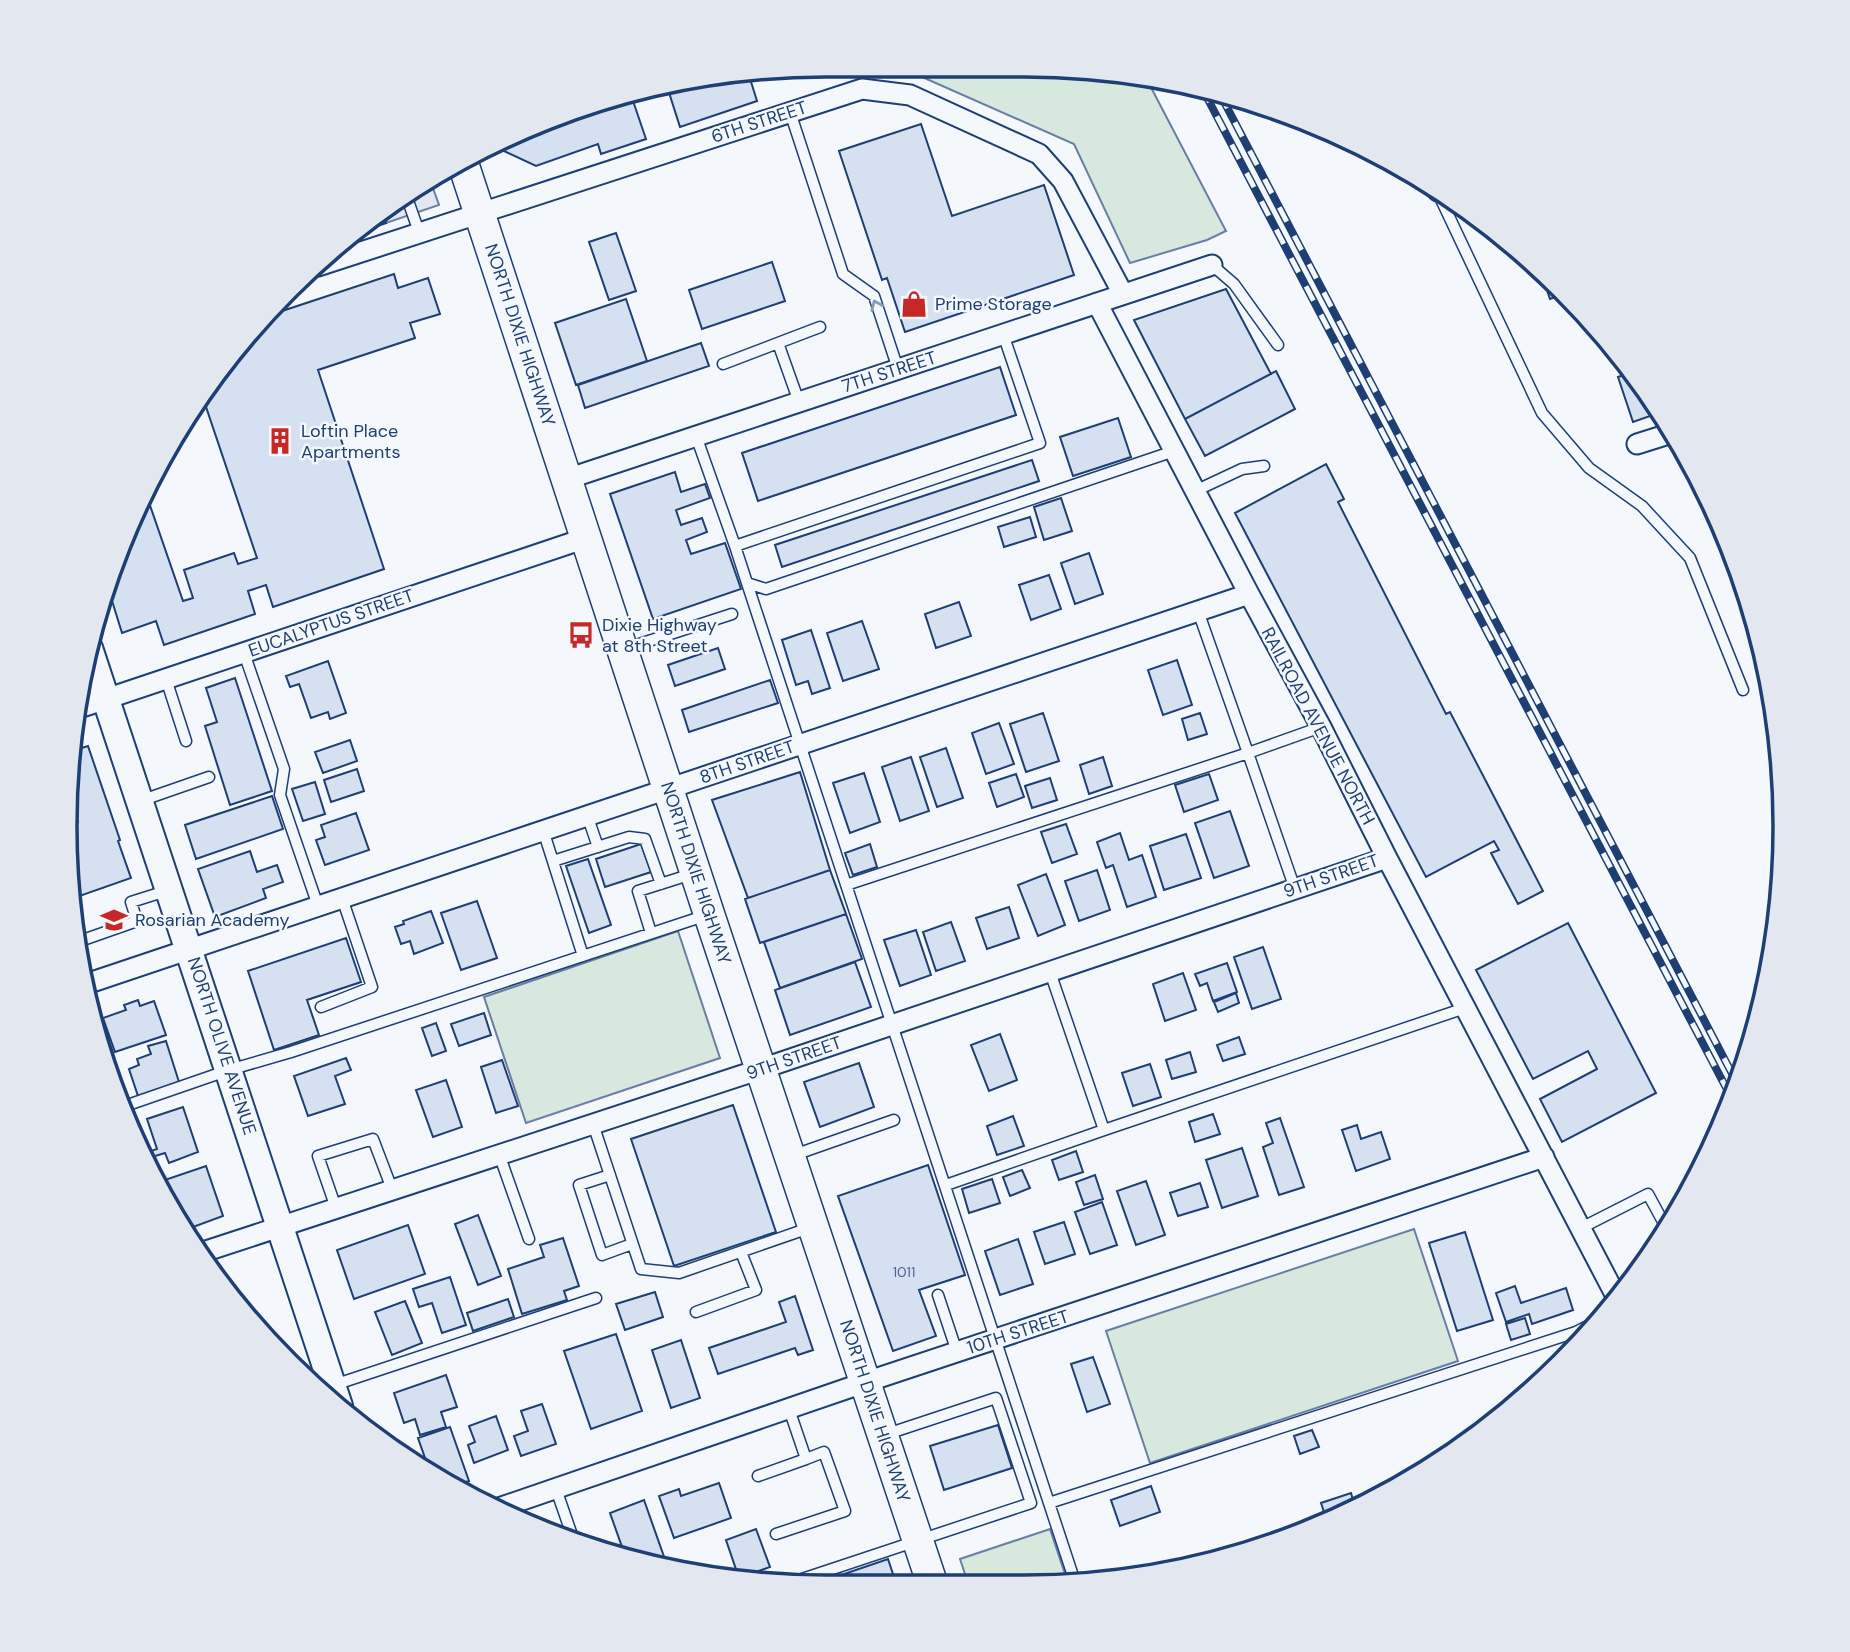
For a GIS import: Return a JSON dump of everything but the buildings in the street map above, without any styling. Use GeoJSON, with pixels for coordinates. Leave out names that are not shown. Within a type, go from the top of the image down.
{"type":"FeatureCollection","features":[{"type":"Feature","properties":{"kind":"main road","name":"NORTH DIXIE HIGHWAY"},"geometry":{"type":"LineString","coordinates":[[465,170],[929,1575]]}},
{"type":"Feature","properties":{"kind":"street","name":"6TH STREET"},"geometry":{"type":"LineString","coordinates":[[336,260],[862,89],[910,95],[1039,154],[1063,181],[1123,294]]}},
{"type":"Feature","properties":{"kind":"street","name":"7TH STREET"},"geometry":{"type":"LineString","coordinates":[[567,479],[1212,265]]}},
{"type":"Feature","properties":{"kind":"street","name":"RAILROAD AVENUE NORTH"},"geometry":{"type":"LineString","coordinates":[[1097,303],[1613,1288]]}},
{"type":"Feature","properties":{"kind":"street"},"geometry":{"type":"LineString","coordinates":[[1637,444],[1663,436]]}},
{"type":"Feature","properties":{"kind":"street","name":"EUCALYPTUS STREET"},"geometry":{"type":"LineString","coordinates":[[87,705],[586,538]]}},
{"type":"Feature","properties":{"kind":"street","name":"8TH STREET"},"geometry":{"type":"LineString","coordinates":[[93,982],[1249,594]]}},
{"type":"Feature","properties":{"kind":"street","name":"NORTH OLIVE AVENUE"},"geometry":{"type":"LineString","coordinates":[[95,665],[280,1226],[329,1386]]}},
{"type":"Feature","properties":{"kind":"street","name":"9TH STREET"},"geometry":{"type":"LineString","coordinates":[[209,1250],[761,1069],[1387,858]]}},
{"type":"Feature","properties":{"kind":"street","name":"10TH STREET"},"geometry":{"type":"LineString","coordinates":[[509,1505],[866,1382],[1544,1157]]}},
{"type":"Feature","properties":{"kind":"lane"},"geometry":{"type":"LineString","coordinates":[[790,112],[843,274],[874,296],[898,369]]}},
{"type":"Feature","properties":{"kind":"lane"},"geometry":{"type":"LineString","coordinates":[[409,204],[419,232]]}},
{"type":"Feature","properties":{"kind":"lane"},"geometry":{"type":"LineString","coordinates":[[1445,206],[1542,413],[1589,468],[1642,506],[1690,558],[1744,690]]}},
{"type":"Feature","properties":{"kind":"lane"},"geometry":{"type":"LineString","coordinates":[[1212,265],[1234,284],[1278,345]]}},
{"type":"Feature","properties":{"kind":"lane"},"geometry":{"type":"LineString","coordinates":[[723,364],[820,327]]}},
{"type":"Feature","properties":{"kind":"lane"},"geometry":{"type":"LineString","coordinates":[[735,546],[1040,443],[1003,334]]}},
{"type":"Feature","properties":{"kind":"lane"},"geometry":{"type":"LineString","coordinates":[[778,343],[799,402]]}},
{"type":"Feature","properties":{"kind":"lane"},"geometry":{"type":"LineString","coordinates":[[696,436],[735,546],[1072,1573]]}},
{"type":"Feature","properties":{"kind":"lane"},"geometry":{"type":"LineString","coordinates":[[747,583],[766,589],[1174,451]]}},
{"type":"Feature","properties":{"kind":"lane"},"geometry":{"type":"LineString","coordinates":[[1195,491],[1242,469],[1264,467]]}},
{"type":"Feature","properties":{"kind":"lane"},"geometry":{"type":"LineString","coordinates":[[1198,611],[1295,889]]}},
{"type":"Feature","properties":{"kind":"lane"},"geometry":{"type":"LineString","coordinates":[[623,650],[732,614]]}},
{"type":"Feature","properties":{"kind":"lane"},"geometry":{"type":"LineString","coordinates":[[244,653],[284,769],[280,795],[318,906]]}},
{"type":"Feature","properties":{"kind":"lane"},"geometry":{"type":"LineString","coordinates":[[166,679],[186,741]]}},
{"type":"Feature","properties":{"kind":"lane"},"geometry":{"type":"LineString","coordinates":[[846,885],[1321,727]]}},
{"type":"Feature","properties":{"kind":"lane"},"geometry":{"type":"LineString","coordinates":[[140,801],[209,777]]}},
{"type":"Feature","properties":{"kind":"lane"},"geometry":{"type":"LineString","coordinates":[[587,816],[598,847]]}},
{"type":"Feature","properties":{"kind":"lane"},"geometry":{"type":"LineString","coordinates":[[543,830],[583,956]]}},
{"type":"Feature","properties":{"kind":"lane"},"geometry":{"type":"LineString","coordinates":[[553,861],[629,837],[645,838],[661,884]]}},
{"type":"Feature","properties":{"kind":"lane"},"geometry":{"type":"LineString","coordinates":[[652,933],[638,891],[696,873]]}},
{"type":"Feature","properties":{"kind":"lane"},"geometry":{"type":"LineString","coordinates":[[86,939],[137,921],[131,902],[170,890]]}},
{"type":"Feature","properties":{"kind":"lane"},"geometry":{"type":"LineString","coordinates":[[321,1007],[372,987],[342,898]]}},
{"type":"Feature","properties":{"kind":"lane"},"geometry":{"type":"LineString","coordinates":[[131,1104],[709,914]]}},
{"type":"Feature","properties":{"kind":"lane"},"geometry":{"type":"LineString","coordinates":[[1050,972],[1104,1130]]}},
{"type":"Feature","properties":{"kind":"lane"},"geometry":{"type":"LineString","coordinates":[[946,1185],[1465,1008]]}},
{"type":"Feature","properties":{"kind":"lane"},"geometry":{"type":"LineString","coordinates":[[790,1156],[894,1120]]}},
{"type":"Feature","properties":{"kind":"lane"},"geometry":{"type":"LineString","coordinates":[[593,1124],[640,1269],[679,1273],[814,1227]]}},
{"type":"Feature","properties":{"kind":"lane"},"geometry":{"type":"LineString","coordinates":[[336,1208],[318,1156],[373,1139],[392,1189]]}},
{"type":"Feature","properties":{"kind":"lane"},"geometry":{"type":"LineString","coordinates":[[499,1154],[529,1239]]}},
{"type":"Feature","properties":{"kind":"lane"},"geometry":{"type":"LineString","coordinates":[[610,1175],[579,1185],[602,1255],[632,1244]]}},
{"type":"Feature","properties":{"kind":"lane"},"geometry":{"type":"LineString","coordinates":[[1581,1228],[1648,1194],[1661,1219]]}},
{"type":"Feature","properties":{"kind":"lane"},"geometry":{"type":"LineString","coordinates":[[696,1312],[756,1290],[741,1252]]}},
{"type":"Feature","properties":{"kind":"lane"},"geometry":{"type":"LineString","coordinates":[[938,1295],[957,1352]]}},
{"type":"Feature","properties":{"kind":"lane"},"geometry":{"type":"LineString","coordinates":[[335,1392],[596,1298]]}},
{"type":"Feature","properties":{"kind":"lane"},"geometry":{"type":"LineString","coordinates":[[1049,1503],[1576,1332]]}},
{"type":"Feature","properties":{"kind":"lane"},"geometry":{"type":"LineString","coordinates":[[884,1435],[1013,1392]]}},
{"type":"Feature","properties":{"kind":"lane"},"geometry":{"type":"LineString","coordinates":[[815,1575],[1031,1503],[996,1398]]}},
{"type":"Feature","properties":{"kind":"lane"},"geometry":{"type":"LineString","coordinates":[[789,1409],[806,1459]]}},
{"type":"Feature","properties":{"kind":"lane"},"geometry":{"type":"LineString","coordinates":[[758,1476],[824,1452],[845,1511],[776,1534]]}},
{"type":"Feature","properties":{"kind":"lane"},"geometry":{"type":"LineString","coordinates":[[1027,1490],[1044,1484]]}},
{"type":"Feature","properties":{"kind":"lane"},"geometry":{"type":"LineString","coordinates":[[556,1489],[570,1529]]}},
{"type":"Feature","properties":{"kind":"shaded area"},"geometry":{"type":"Polygon","coordinates":[[[922,77],[1073,79],[1151,88],[1226,231],[1207,240],[1130,263],[1074,144],[922,77]]]}},
{"type":"Feature","properties":{"kind":"shaded area"},"geometry":{"type":"Polygon","coordinates":[[[433,188],[439,205],[386,223],[385,221],[433,188]]]}},
{"type":"Feature","properties":{"kind":"shaded area"},"geometry":{"type":"Polygon","coordinates":[[[678,931],[720,1058],[526,1123],[484,997],[678,931]]]}},
{"type":"Feature","properties":{"kind":"shaded area"},"geometry":{"type":"Polygon","coordinates":[[[1414,1229],[1458,1361],[1150,1463],[1106,1331],[1414,1229]]]}},
{"type":"Feature","properties":{"kind":"shaded area"},"geometry":{"type":"Polygon","coordinates":[[[1050,1529],[1065,1573],[965,1575],[960,1559],[1050,1529]]]}},
{"type":"Feature","properties":{"kind":"railway"},"geometry":{"type":"LineString","coordinates":[[1209,101],[1726,1087]]}},
{"type":"Feature","properties":{"kind":"railway"},"geometry":{"type":"LineString","coordinates":[[1226,105],[1731,1072]]}},
{"type":"Feature","properties":{"kind":"place","name":"Prime Storage"},"geometry":{"type":"Point","coordinates":[914,304]}},
{"type":"Feature","properties":{"kind":"place","name":"Loftin Place Apartments"},"geometry":{"type":"Point","coordinates":[280,441]}},
{"type":"Feature","properties":{"kind":"place","name":"Dixie Highway at 8th Street"},"geometry":{"type":"Point","coordinates":[581,635]}},
{"type":"Feature","properties":{"kind":"place","name":"Rosarian Academy"},"geometry":{"type":"Point","coordinates":[114,920]}}]}
